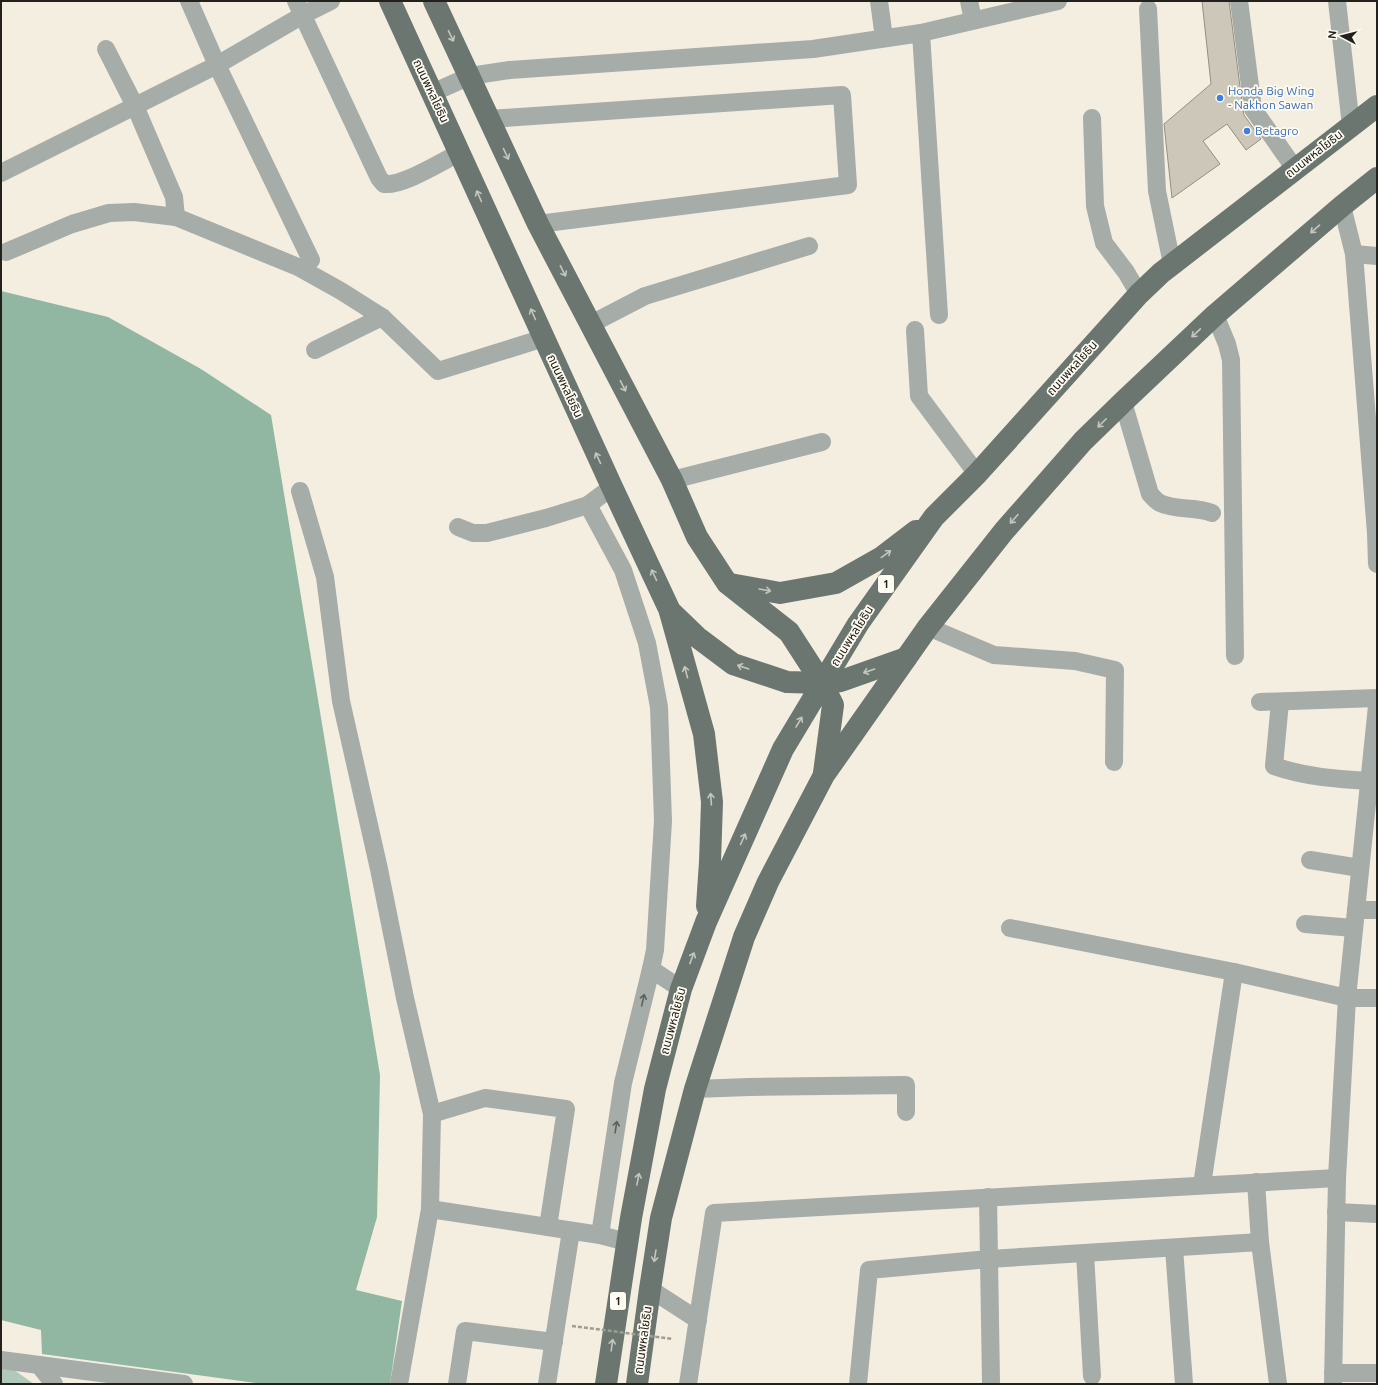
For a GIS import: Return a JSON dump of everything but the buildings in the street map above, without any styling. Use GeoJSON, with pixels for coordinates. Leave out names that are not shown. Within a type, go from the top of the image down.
{"type":"FeatureCollection","features":[{"type":"Feature","properties":{"kind":"main road","name":"ถนนพหลโยธิน"},"geometry":{"type":"LineString","coordinates":[[390,1],[670,610],[697,637],[733,664],[786,682],[822,683],[841,681],[906,658]]}},
{"type":"Feature","properties":{"kind":"main road","name":"ถนนพหลโยธิน"},"geometry":{"type":"LineString","coordinates":[[434,1],[538,224],[672,480],[697,537],[727,583],[789,632],[822,683],[833,705],[824,775]]}},
{"type":"Feature","properties":{"kind":"main road","name":"ถนนพหลโยธิน"},"geometry":{"type":"LineString","coordinates":[[606,1384],[630,1218],[655,1089],[681,989],[706,922],[783,748],[822,683],[858,624],[934,517],[977,474],[1139,294],[1172,264],[1377,106]]}},
{"type":"Feature","properties":{"kind":"main road","name":"ถนนพหลโยธิน"},"geometry":{"type":"LineString","coordinates":[[637,1384],[661,1218],[695,1089],[744,938],[768,882],[824,775],[928,627],[1004,531],[1083,441],[1215,315],[1342,206],[1377,178]]}},
{"type":"Feature","properties":{"kind":"main road"},"geometry":{"type":"LineString","coordinates":[[727,583],[780,593],[836,583],[882,557],[934,517]]}},
{"type":"Feature","properties":{"kind":"main road"},"geometry":{"type":"LineString","coordinates":[[670,610],[704,734],[712,802],[706,922]]}},
{"type":"Feature","properties":{"kind":"street"},"geometry":{"type":"LineString","coordinates":[[189,1],[217,65],[311,260]]}},
{"type":"Feature","properties":{"kind":"street"},"geometry":{"type":"LineString","coordinates":[[1,173],[217,65],[299,8],[331,1]]}},
{"type":"Feature","properties":{"kind":"street"},"geometry":{"type":"LineString","coordinates":[[878,1],[884,38]]}},
{"type":"Feature","properties":{"kind":"street"},"geometry":{"type":"LineString","coordinates":[[969,1],[973,20]]}},
{"type":"Feature","properties":{"kind":"street"},"geometry":{"type":"LineString","coordinates":[[432,93],[470,76],[510,70],[813,48],[921,33],[1054,1]]}},
{"type":"Feature","properties":{"kind":"street"},"geometry":{"type":"LineString","coordinates":[[1239,1],[1253,109],[1295,169]]}},
{"type":"Feature","properties":{"kind":"street"},"geometry":{"type":"LineString","coordinates":[[1337,1],[1350,126]]}},
{"type":"Feature","properties":{"kind":"street"},"geometry":{"type":"LineString","coordinates":[[299,8],[378,178],[384,184],[390,185],[406,180],[459,153]]}},
{"type":"Feature","properties":{"kind":"street"},"geometry":{"type":"LineString","coordinates":[[1148,9],[1157,191],[1172,264]]}},
{"type":"Feature","properties":{"kind":"street"},"geometry":{"type":"LineString","coordinates":[[921,33],[940,315]]}},
{"type":"Feature","properties":{"kind":"street"},"geometry":{"type":"LineString","coordinates":[[106,49],[135,106],[174,197],[176,217]]}},
{"type":"Feature","properties":{"kind":"street"},"geometry":{"type":"LineString","coordinates":[[490,119],[842,95],[848,185],[538,224]]}},
{"type":"Feature","properties":{"kind":"street"},"geometry":{"type":"LineString","coordinates":[[1092,118],[1095,206],[1104,243],[1126,272],[1139,294]]}},
{"type":"Feature","properties":{"kind":"street"},"geometry":{"type":"LineString","coordinates":[[1342,206],[1354,254],[1371,393],[1377,564]]}},
{"type":"Feature","properties":{"kind":"street"},"geometry":{"type":"LineString","coordinates":[[6,252],[72,224],[109,213],[134,212],[176,217],[298,267],[341,291],[382,316],[438,371],[544,338]]}},
{"type":"Feature","properties":{"kind":"street"},"geometry":{"type":"LineString","coordinates":[[591,324],[645,296],[809,246]]}},
{"type":"Feature","properties":{"kind":"street"},"geometry":{"type":"LineString","coordinates":[[1354,254],[1377,256]]}},
{"type":"Feature","properties":{"kind":"street"},"geometry":{"type":"LineString","coordinates":[[1215,315],[1227,344],[1230,360],[1234,656]]}},
{"type":"Feature","properties":{"kind":"street"},"geometry":{"type":"LineString","coordinates":[[315,350],[382,316]]}},
{"type":"Feature","properties":{"kind":"street"},"geometry":{"type":"LineString","coordinates":[[915,330],[919,396],[977,474]]}},
{"type":"Feature","properties":{"kind":"street"},"geometry":{"type":"LineString","coordinates":[[1123,402],[1150,494],[1159,503],[1182,509],[1205,510],[1212,513]]}},
{"type":"Feature","properties":{"kind":"street"},"geometry":{"type":"LineString","coordinates":[[672,480],[822,442]]}},
{"type":"Feature","properties":{"kind":"street"},"geometry":{"type":"LineString","coordinates":[[458,527],[473,533],[487,533],[588,505],[612,486]]}},
{"type":"Feature","properties":{"kind":"street"},"geometry":{"type":"LineString","coordinates":[[300,491],[325,577],[341,701],[379,869],[405,998],[432,1114],[430,1209],[399,1384]]}},
{"type":"Feature","properties":{"kind":"street"},"geometry":{"type":"LineString","coordinates":[[588,505],[623,570],[646,643],[658,707],[663,821],[655,950],[623,1083],[600,1235]]}},
{"type":"Feature","properties":{"kind":"street"},"geometry":{"type":"LineString","coordinates":[[928,627],[994,655],[1075,661],[1115,670],[1114,762]]}},
{"type":"Feature","properties":{"kind":"street"},"geometry":{"type":"LineString","coordinates":[[1260,702],[1377,698]]}},
{"type":"Feature","properties":{"kind":"street"},"geometry":{"type":"LineString","coordinates":[[1280,702],[1274,766],[1292,772],[1328,778],[1369,781]]}},
{"type":"Feature","properties":{"kind":"street"},"geometry":{"type":"LineString","coordinates":[[1377,706],[1347,998],[1337,1178],[1333,1378],[1377,1373]]}},
{"type":"Feature","properties":{"kind":"street"},"geometry":{"type":"LineString","coordinates":[[1310,860],[1360,868]]}},
{"type":"Feature","properties":{"kind":"street"},"geometry":{"type":"LineString","coordinates":[[1356,910],[1377,910]]}},
{"type":"Feature","properties":{"kind":"street"},"geometry":{"type":"LineString","coordinates":[[1305,924],[1354,928]]}},
{"type":"Feature","properties":{"kind":"street"},"geometry":{"type":"LineString","coordinates":[[1010,928],[1234,972],[1347,998],[1377,998]]}},
{"type":"Feature","properties":{"kind":"street"},"geometry":{"type":"LineString","coordinates":[[651,969],[681,989]]}},
{"type":"Feature","properties":{"kind":"street"},"geometry":{"type":"LineString","coordinates":[[1202,1185],[1234,972]]}},
{"type":"Feature","properties":{"kind":"street"},"geometry":{"type":"LineString","coordinates":[[695,1089],[906,1085],[906,1112]]}},
{"type":"Feature","properties":{"kind":"street"},"geometry":{"type":"LineString","coordinates":[[432,1114],[485,1098],[566,1109],[548,1227]]}},
{"type":"Feature","properties":{"kind":"street"},"geometry":{"type":"LineString","coordinates":[[688,1384],[714,1213],[1337,1178]]}},
{"type":"Feature","properties":{"kind":"street"},"geometry":{"type":"LineString","coordinates":[[1256,1182],[1260,1242],[1278,1384]]}},
{"type":"Feature","properties":{"kind":"street"},"geometry":{"type":"LineString","coordinates":[[988,1197],[991,1382]]}},
{"type":"Feature","properties":{"kind":"street"},"geometry":{"type":"LineString","coordinates":[[430,1209],[600,1235],[627,1242]]}},
{"type":"Feature","properties":{"kind":"street"},"geometry":{"type":"LineString","coordinates":[[1336,1212],[1377,1214]]}},
{"type":"Feature","properties":{"kind":"street"},"geometry":{"type":"LineString","coordinates":[[547,1384],[571,1231]]}},
{"type":"Feature","properties":{"kind":"street"},"geometry":{"type":"LineString","coordinates":[[858,1384],[868,1270],[989,1259],[1260,1242]]}},
{"type":"Feature","properties":{"kind":"street"},"geometry":{"type":"LineString","coordinates":[[1174,1248],[1184,1384]]}},
{"type":"Feature","properties":{"kind":"street"},"geometry":{"type":"LineString","coordinates":[[1085,1253],[1092,1376]]}},
{"type":"Feature","properties":{"kind":"street"},"geometry":{"type":"LineString","coordinates":[[650,1289],[698,1320]]}},
{"type":"Feature","properties":{"kind":"street"},"geometry":{"type":"LineString","coordinates":[[457,1384],[464,1331],[554,1342]]}},
{"type":"Feature","properties":{"kind":"street"},"geometry":{"type":"LineString","coordinates":[[1,1360],[184,1384]]}},
{"type":"Feature","properties":{"kind":"street"},"geometry":{"type":"LineString","coordinates":[[40,1365],[54,1384]]}},
{"type":"Feature","properties":{"kind":"path"},"geometry":{"type":"LineString","coordinates":[[572,1326],[673,1339]]}},
{"type":"Feature","properties":{"kind":"green space"},"geometry":{"type":"Polygon","coordinates":[[[1,291],[108,317],[201,369],[271,415],[380,1075],[377,1217],[356,1290],[402,1301],[390,1384],[263,1384],[42,1354],[41,1330],[1,1320],[1,291]]]}},
{"type":"Feature","properties":{"kind":"green space"},"geometry":{"type":"Polygon","coordinates":[[[1,1369],[14,1370],[34,1384],[1,1384],[1,1369]]]}},
{"type":"Feature","properties":{"kind":"place","name":"Honda Big Wing - Nakhon Sawan"},"geometry":{"type":"Point","coordinates":[1220,98]}},
{"type":"Feature","properties":{"kind":"place","name":"Betagro"},"geometry":{"type":"Point","coordinates":[1247,131]}}]}
